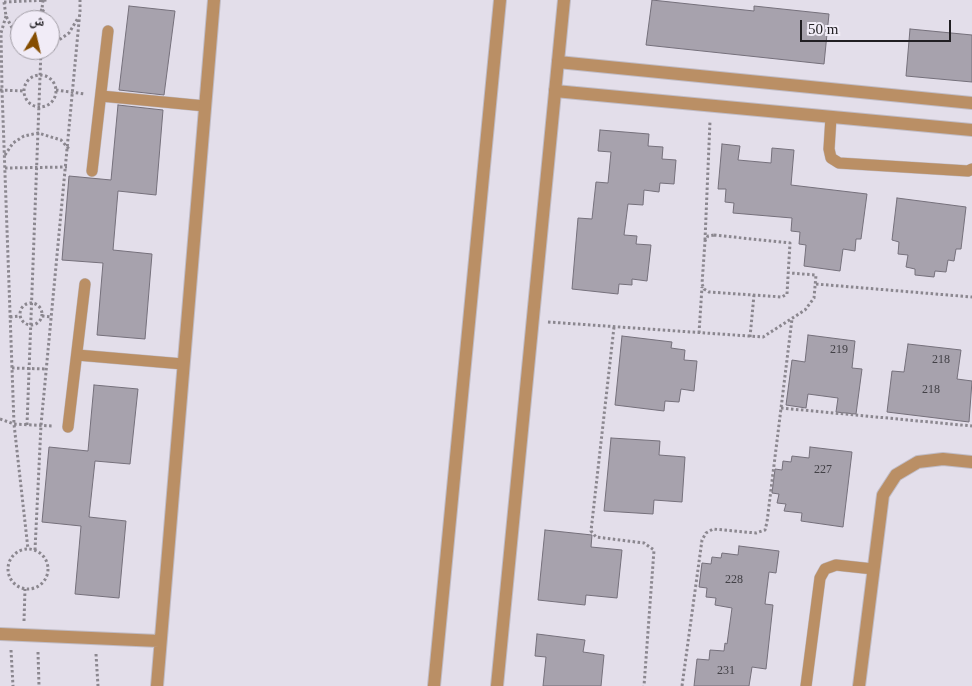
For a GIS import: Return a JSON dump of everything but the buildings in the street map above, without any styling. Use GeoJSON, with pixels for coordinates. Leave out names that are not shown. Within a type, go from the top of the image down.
{"type":"FeatureCollection","features":[{"type":"Feature","properties":{"kind":"street"},"geometry":{"type":"LineString","coordinates":[[157,686],[159,641],[214,0]]}},
{"type":"Feature","properties":{"kind":"street"},"geometry":{"type":"LineString","coordinates":[[434,686],[500,0]]}},
{"type":"Feature","properties":{"kind":"street"},"geometry":{"type":"LineString","coordinates":[[497,686],[564,0]]}},
{"type":"Feature","properties":{"kind":"street"},"geometry":{"type":"LineString","coordinates":[[558,62],[972,103]]}},
{"type":"Feature","properties":{"kind":"street"},"geometry":{"type":"LineString","coordinates":[[555,91],[972,130]]}},
{"type":"Feature","properties":{"kind":"street"},"geometry":{"type":"LineString","coordinates":[[859,686],[882,495],[896,475],[918,462],[943,459],[972,462]]}},
{"type":"Feature","properties":{"kind":"street"},"geometry":{"type":"LineString","coordinates":[[5,634],[159,641]]}},
{"type":"Feature","properties":{"kind":"lane"},"geometry":{"type":"LineString","coordinates":[[92,171],[108,31]]}},
{"type":"Feature","properties":{"kind":"lane"},"geometry":{"type":"LineString","coordinates":[[101,96],[205,106]]}},
{"type":"Feature","properties":{"kind":"lane"},"geometry":{"type":"LineString","coordinates":[[831,117],[831,158],[840,162],[968,171],[972,169]]}},
{"type":"Feature","properties":{"kind":"lane"},"geometry":{"type":"LineString","coordinates":[[68,427],[85,284]]}},
{"type":"Feature","properties":{"kind":"lane"},"geometry":{"type":"LineString","coordinates":[[77,355],[183,364]]}},
{"type":"Feature","properties":{"kind":"lane"},"geometry":{"type":"LineString","coordinates":[[806,686],[820,578],[826,569],[836,565],[873,570]]}},
{"type":"Feature","properties":{"kind":"path"},"geometry":{"type":"LineString","coordinates":[[42,9],[43,0]]}},
{"type":"Feature","properties":{"kind":"path"},"geometry":{"type":"LineString","coordinates":[[10,24],[6,16],[4,1],[48,0]]}},
{"type":"Feature","properties":{"kind":"path"},"geometry":{"type":"LineString","coordinates":[[34,550],[41,425],[74,92],[80,0]]}},
{"type":"Feature","properties":{"kind":"path"},"geometry":{"type":"LineString","coordinates":[[60,39],[69,33],[76,23],[80,11]]}},
{"type":"Feature","properties":{"kind":"path"},"geometry":{"type":"LineString","coordinates":[[6,16],[1,33],[1,90],[14,424],[28,549]]}},
{"type":"Feature","properties":{"kind":"path"},"geometry":{"type":"LineString","coordinates":[[27,425],[41,60]]}},
{"type":"Feature","properties":{"kind":"path"},"geometry":{"type":"LineString","coordinates":[[40,75],[51,80],[56,90],[50,104],[39,107],[28,102],[24,90],[29,80],[40,75]]}},
{"type":"Feature","properties":{"kind":"path"},"geometry":{"type":"LineString","coordinates":[[1,90],[24,90]]}},
{"type":"Feature","properties":{"kind":"path"},"geometry":{"type":"LineString","coordinates":[[56,90],[101,96]]}},
{"type":"Feature","properties":{"kind":"path"},"geometry":{"type":"LineString","coordinates":[[699,333],[705,241],[710,106]]}},
{"type":"Feature","properties":{"kind":"path"},"geometry":{"type":"LineString","coordinates":[[5,155],[13,143],[24,136],[38,133],[60,140],[68,149]]}},
{"type":"Feature","properties":{"kind":"path"},"geometry":{"type":"LineString","coordinates":[[5,168],[67,167]]}},
{"type":"Feature","properties":{"kind":"path"},"geometry":{"type":"LineString","coordinates":[[702,287],[709,292],[785,296],[788,292],[792,245],[788,241],[714,235],[708,236],[705,241]]}},
{"type":"Feature","properties":{"kind":"path"},"geometry":{"type":"LineString","coordinates":[[533,321],[763,337],[792,319],[810,305],[814,298],[816,275],[790,273]]}},
{"type":"Feature","properties":{"kind":"path"},"geometry":{"type":"LineString","coordinates":[[816,284],[972,297]]}},
{"type":"Feature","properties":{"kind":"path"},"geometry":{"type":"LineString","coordinates":[[750,337],[754,295]]}},
{"type":"Feature","properties":{"kind":"path"},"geometry":{"type":"LineString","coordinates":[[32,303],[40,307],[42,316],[40,321],[31,325],[22,321],[20,316],[23,307],[32,303]]}},
{"type":"Feature","properties":{"kind":"path"},"geometry":{"type":"LineString","coordinates":[[10,317],[20,316]]}},
{"type":"Feature","properties":{"kind":"path"},"geometry":{"type":"LineString","coordinates":[[42,316],[52,317]]}},
{"type":"Feature","properties":{"kind":"path"},"geometry":{"type":"LineString","coordinates":[[682,686],[702,540],[706,533],[713,529],[756,533],[765,530],[792,319]]}},
{"type":"Feature","properties":{"kind":"path"},"geometry":{"type":"LineString","coordinates":[[614,327],[591,531],[596,537],[644,543],[654,550],[644,686]]}},
{"type":"Feature","properties":{"kind":"path"},"geometry":{"type":"LineString","coordinates":[[12,368],[47,369]]}},
{"type":"Feature","properties":{"kind":"path"},"geometry":{"type":"LineString","coordinates":[[781,408],[972,426]]}},
{"type":"Feature","properties":{"kind":"path"},"geometry":{"type":"LineString","coordinates":[[0,419],[14,424],[68,427]]}},
{"type":"Feature","properties":{"kind":"path"},"geometry":{"type":"LineString","coordinates":[[28,549],[34,550],[45,558],[48,570],[43,582],[38,586],[25,589],[19,587],[10,577],[9,564],[16,553],[28,549]]}},
{"type":"Feature","properties":{"kind":"path"},"geometry":{"type":"LineString","coordinates":[[24,635],[25,589]]}},
{"type":"Feature","properties":{"kind":"path"},"geometry":{"type":"LineString","coordinates":[[5,634],[13,686]]}},
{"type":"Feature","properties":{"kind":"path"},"geometry":{"type":"LineString","coordinates":[[37,635],[39,686]]}},
{"type":"Feature","properties":{"kind":"path"},"geometry":{"type":"LineString","coordinates":[[95,638],[98,686]]}}]}
